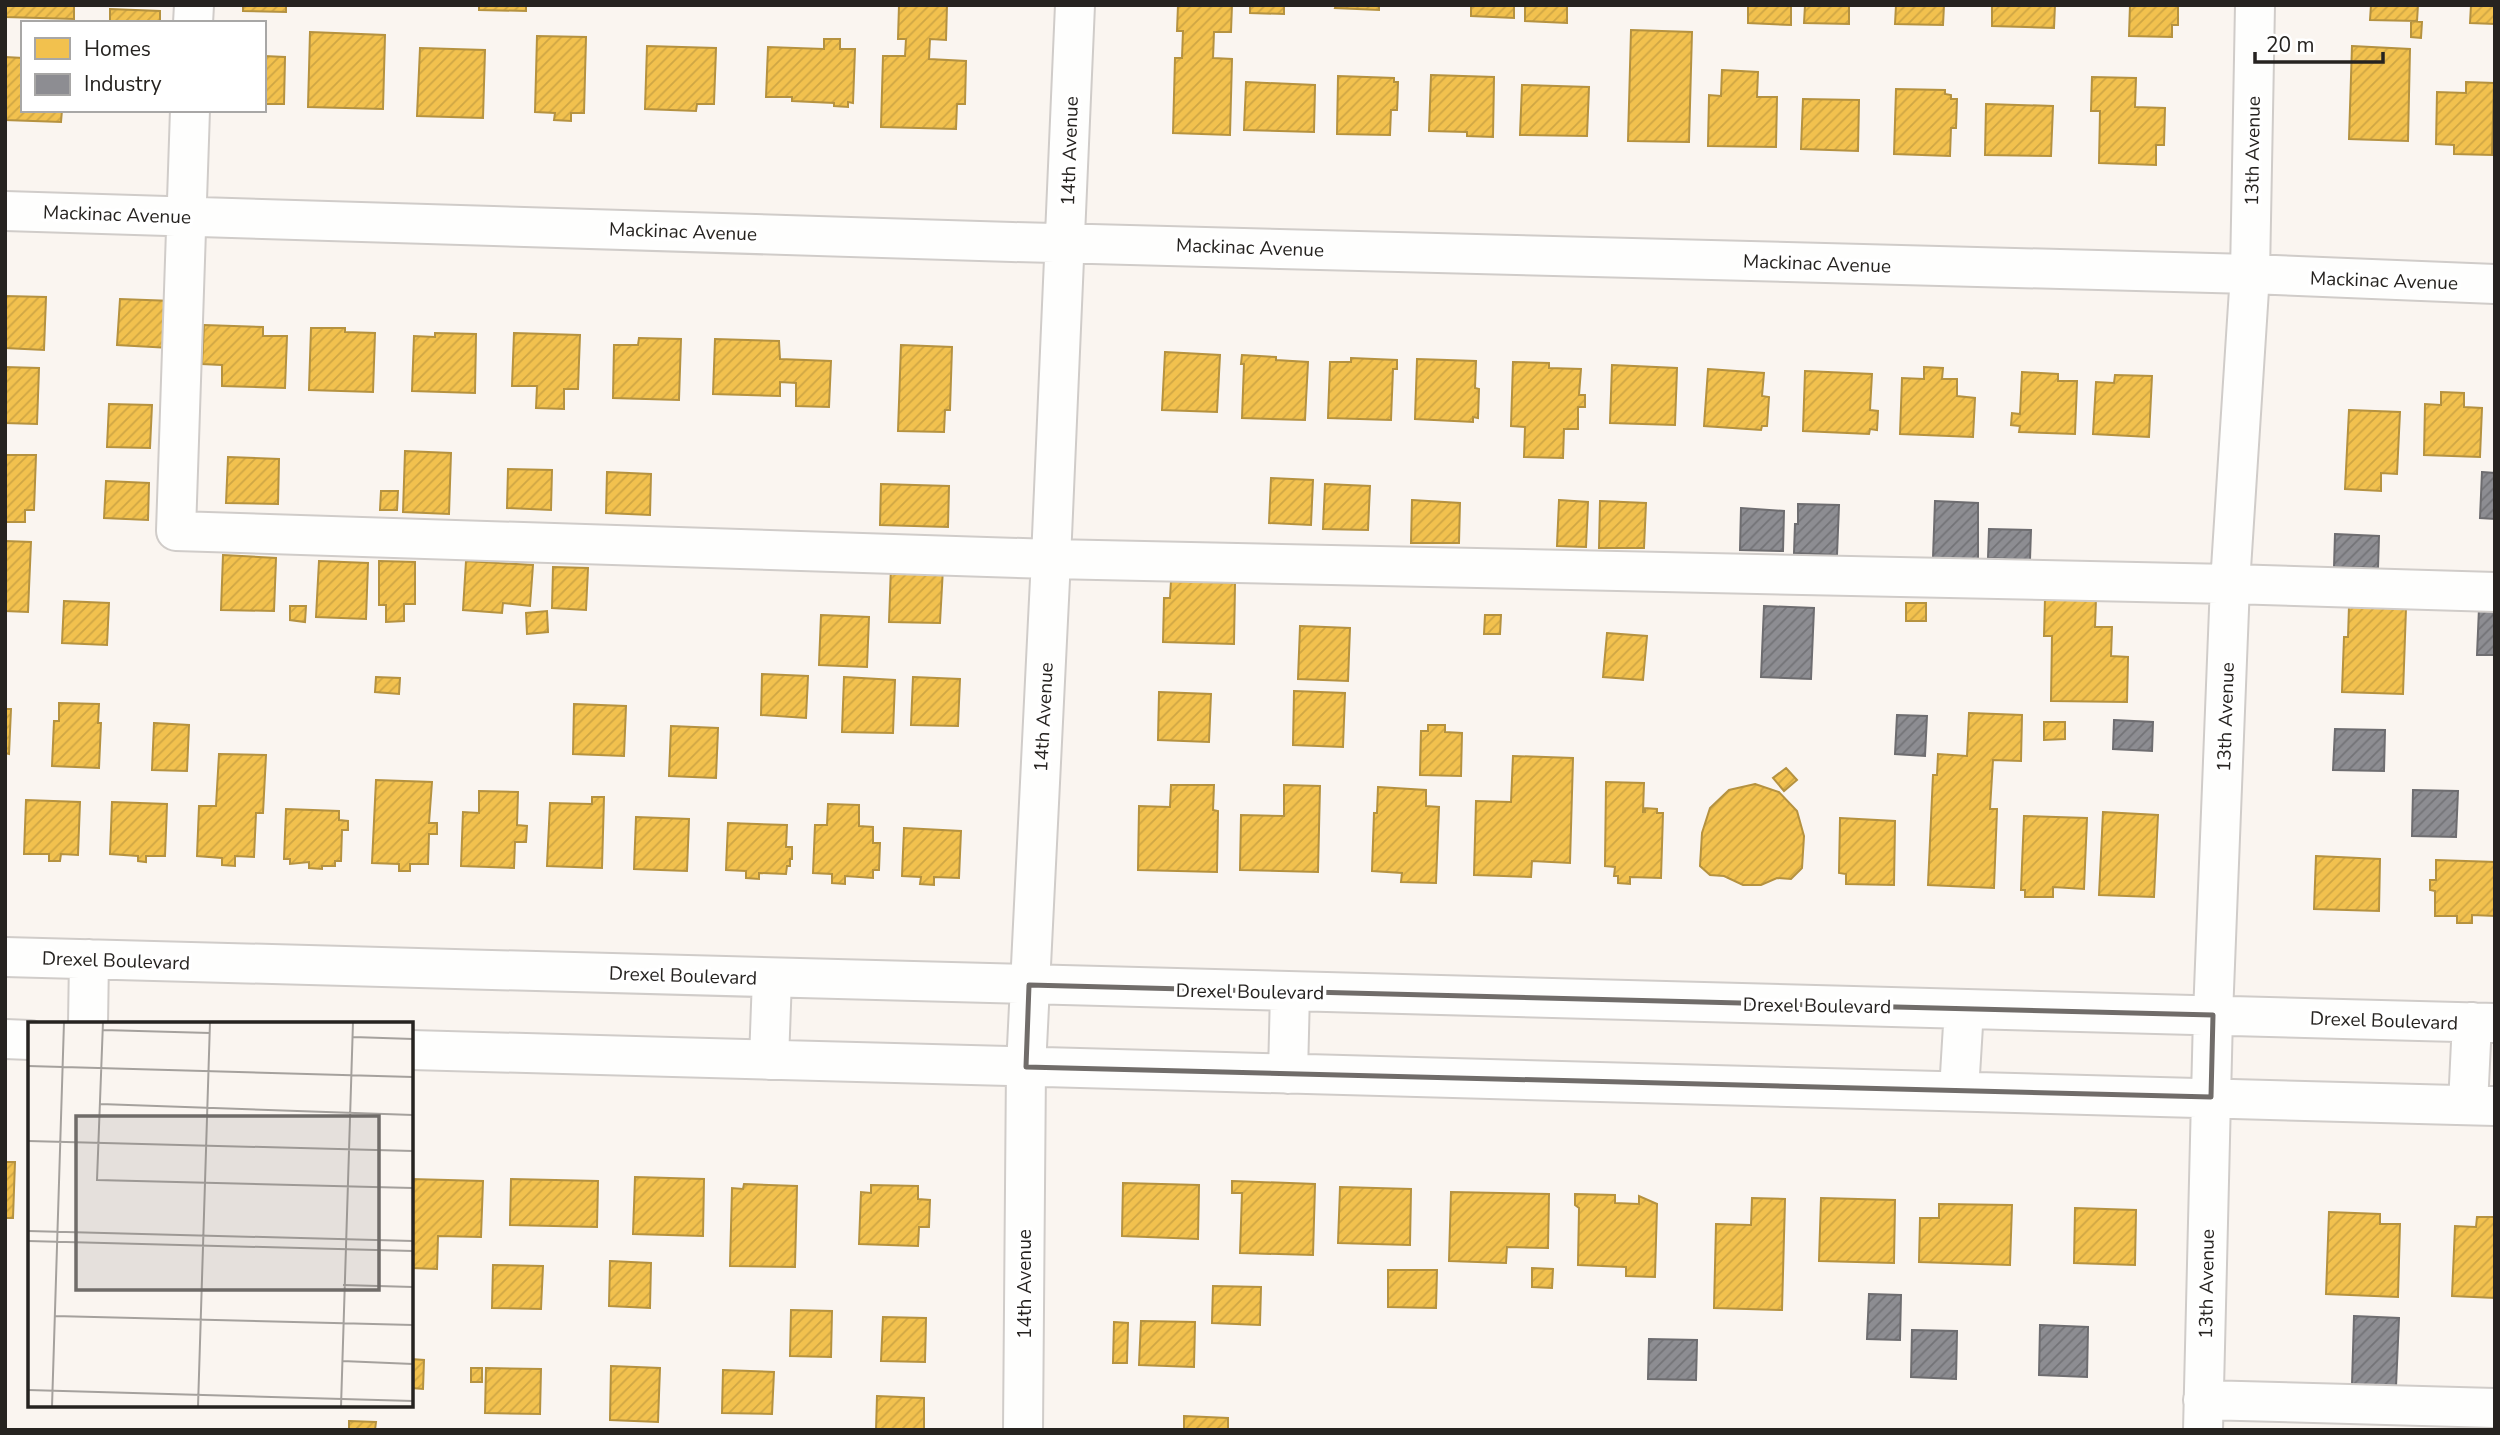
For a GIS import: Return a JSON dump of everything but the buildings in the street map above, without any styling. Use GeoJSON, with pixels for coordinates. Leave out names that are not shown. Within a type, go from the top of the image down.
{"type":"FeatureCollection","features":[{"type":"Feature","properties":{"kind":"street","name":"14th Avenue"},"geometry":{"type":"LineString","coordinates":[[1023,1430],[1026,1067],[1075,5]]}},
{"type":"Feature","properties":{"kind":"street","name":"13th Avenue"},"geometry":{"type":"LineString","coordinates":[[2203,1415],[2213,1015],[2230,584],[2250,274],[2255,5]]}},
{"type":"Feature","properties":{"kind":"street"},"geometry":{"type":"LineString","coordinates":[[190,112],[176,531],[1051,559],[2495,592]]}},
{"type":"Feature","properties":{"kind":"street","name":"Mackinac Avenue"},"geometry":{"type":"LineString","coordinates":[[5,211],[2250,274],[2495,284]]}},
{"type":"Feature","properties":{"kind":"street","name":"Drexel Boulevard"},"geometry":{"type":"LineString","coordinates":[[5,957],[2483,1022]]}},
{"type":"Feature","properties":{"kind":"street"},"geometry":{"type":"LineString","coordinates":[[88,1022],[89,959]]}},
{"type":"Feature","properties":{"kind":"street"},"geometry":{"type":"LineString","coordinates":[[769,1059],[772,978]]}},
{"type":"Feature","properties":{"kind":"street"},"geometry":{"type":"LineString","coordinates":[[1288,1074],[1290,992]]}},
{"type":"Feature","properties":{"kind":"street"},"geometry":{"type":"LineString","coordinates":[[1959,1091],[1964,1009]]}},
{"type":"Feature","properties":{"kind":"street"},"geometry":{"type":"LineString","coordinates":[[413,1050],[2482,1105],[2483,1022]]}},
{"type":"Feature","properties":{"kind":"street"},"geometry":{"type":"LineString","coordinates":[[5,1039],[28,1040]]}},
{"type":"Feature","properties":{"kind":"street"},"geometry":{"type":"LineString","coordinates":[[2203,1415],[2495,1408]]}},
{"type":"Feature","properties":{"kind":"highlighted area"},"geometry":{"type":"Polygon","coordinates":[[[1029,985],[2213,1015],[2211,1097],[1026,1067],[1029,985]]]}}]}
